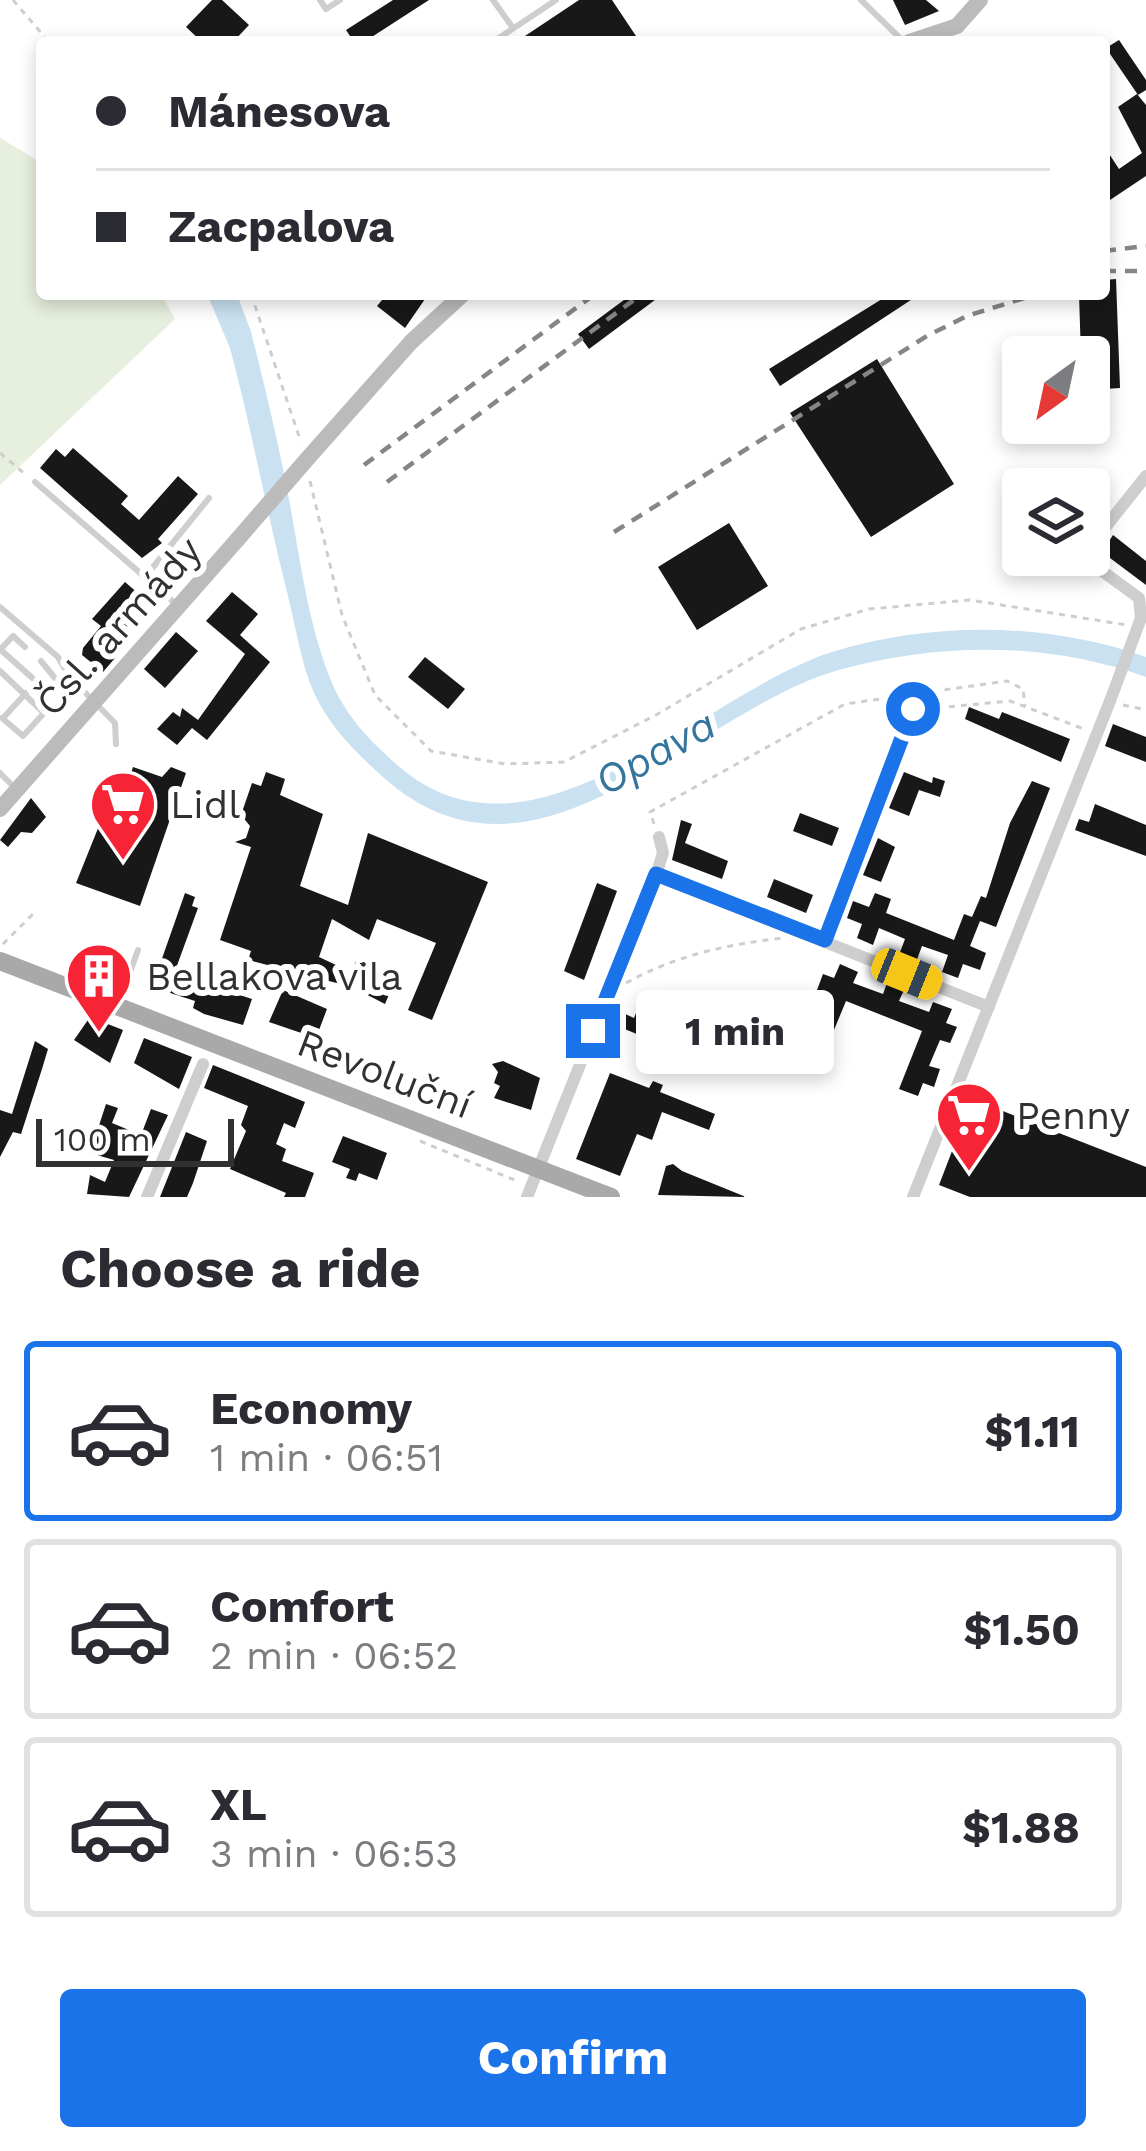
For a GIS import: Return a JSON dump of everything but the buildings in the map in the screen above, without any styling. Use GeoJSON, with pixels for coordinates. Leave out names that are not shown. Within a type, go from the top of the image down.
{"type":"FeatureCollection","features":[{"type":"Feature","properties":{"kind":"main road"},"geometry":{"type":"LineString","coordinates":[[925,36],[957,26],[980,0]]}},
{"type":"Feature","properties":{"kind":"main road"},"geometry":{"type":"LineString","coordinates":[[306,459],[411,342],[456,300]]}},
{"type":"Feature","properties":{"kind":"main road","name":"Čsl. armády"},"geometry":{"type":"LineString","coordinates":[[0,809],[306,459]]}},
{"type":"Feature","properties":{"kind":"main road","name":"Revoluční"},"geometry":{"type":"LineString","coordinates":[[0,961],[611,1197]]}},
{"type":"Feature","properties":{"kind":"street"},"geometry":{"type":"LineString","coordinates":[[913,1197],[1137,622],[1139,598],[1091,563],[1092,544],[1146,476]]}},
{"type":"Feature","properties":{"kind":"street"},"geometry":{"type":"LineString","coordinates":[[825,940],[913,709]]}},
{"type":"Feature","properties":{"kind":"street"},"geometry":{"type":"LineString","coordinates":[[527,1197],[656,874],[663,853],[659,837]]}},
{"type":"Feature","properties":{"kind":"street"},"geometry":{"type":"LineString","coordinates":[[656,874],[989,1007]]}},
{"type":"Feature","properties":{"kind":"street"},"geometry":{"type":"LineString","coordinates":[[146,1197],[203,1064]]}},
{"type":"Feature","properties":{"kind":"lane"},"geometry":{"type":"LineString","coordinates":[[320,0],[326,9],[340,0]]}},
{"type":"Feature","properties":{"kind":"lane"},"geometry":{"type":"LineString","coordinates":[[494,0],[513,28]]}},
{"type":"Feature","properties":{"kind":"lane"},"geometry":{"type":"LineString","coordinates":[[502,36],[556,0]]}},
{"type":"Feature","properties":{"kind":"lane"},"geometry":{"type":"LineString","coordinates":[[861,0],[900,36]]}},
{"type":"Feature","properties":{"kind":"lane"},"geometry":{"type":"LineString","coordinates":[[35,482],[178,606]]}},
{"type":"Feature","properties":{"kind":"lane"},"geometry":{"type":"LineString","coordinates":[[145,577],[208,498]]}},
{"type":"Feature","properties":{"kind":"lane"},"geometry":{"type":"LineString","coordinates":[[0,608],[58,657],[69,676],[115,723],[116,744]]}},
{"type":"Feature","properties":{"kind":"lane"},"geometry":{"type":"LineString","coordinates":[[25,646],[13,636],[0,650],[48,691]]}},
{"type":"Feature","properties":{"kind":"lane"},"geometry":{"type":"LineString","coordinates":[[41,661],[58,682]]}},
{"type":"Feature","properties":{"kind":"lane"},"geometry":{"type":"LineString","coordinates":[[0,671],[26,693],[44,712],[23,736],[1,719],[26,693]]}},
{"type":"Feature","properties":{"kind":"lane"},"geometry":{"type":"LineString","coordinates":[[36,703],[69,676]]}},
{"type":"Feature","properties":{"kind":"lane"},"geometry":{"type":"LineString","coordinates":[[0,773],[17,790]]}},
{"type":"Feature","properties":{"kind":"lane"},"geometry":{"type":"LineString","coordinates":[[118,1005],[138,950]]}},
{"type":"Feature","properties":{"kind":"path"},"geometry":{"type":"LineString","coordinates":[[13,0],[44,36]]}},
{"type":"Feature","properties":{"kind":"path"},"geometry":{"type":"LineString","coordinates":[[253,300],[306,459],[342,615],[375,694],[431,751],[505,764],[564,762],[656,715],[801,629],[869,609],[970,600],[1137,622]]}},
{"type":"Feature","properties":{"kind":"path"},"geometry":{"type":"LineString","coordinates":[[0,453],[35,482]]}},
{"type":"Feature","properties":{"kind":"path"},"geometry":{"type":"LineString","coordinates":[[659,837],[650,812],[845,704],[1006,682],[1023,689],[1025,706]]}},
{"type":"Feature","properties":{"kind":"path"},"geometry":{"type":"LineString","coordinates":[[913,709],[1010,701],[1097,734]]}},
{"type":"Feature","properties":{"kind":"path"},"geometry":{"type":"LineString","coordinates":[[1110,701],[1146,710]]}},
{"type":"Feature","properties":{"kind":"path"},"geometry":{"type":"LineString","coordinates":[[0,944],[34,913]]}},
{"type":"Feature","properties":{"kind":"path"},"geometry":{"type":"LineString","coordinates":[[609,992],[665,962],[720,946],[808,934]]}},
{"type":"Feature","properties":{"kind":"green space"},"geometry":{"type":"Polygon","coordinates":[[[0,138],[36,159],[36,300],[164,300],[175,319],[0,485],[0,138]]]}},
{"type":"Feature","properties":{"kind":"water","name":"Opava"},"geometry":{"type":"Polygon","coordinates":[[[210,300],[239,300],[251,332],[311,616],[336,691],[386,755],[448,796],[503,803],[559,793],[616,769],[781,674],[832,652],[909,635],[989,630],[1069,637],[1146,657],[1146,677],[1033,652],[956,650],[880,660],[786,691],[615,790],[557,814],[499,824],[441,814],[383,777],[363,758],[335,728],[314,693],[230,348],[210,300]]]}},
{"type":"Feature","properties":{"kind":"railway"},"geometry":{"type":"LineString","coordinates":[[1110,250],[1146,246]]}},
{"type":"Feature","properties":{"kind":"railway"},"geometry":{"type":"LineString","coordinates":[[1110,271],[1146,271]]}},
{"type":"Feature","properties":{"kind":"railway"},"geometry":{"type":"LineString","coordinates":[[364,465],[587,300]]}},
{"type":"Feature","properties":{"kind":"railway"},"geometry":{"type":"LineString","coordinates":[[387,482],[634,300]]}},
{"type":"Feature","properties":{"kind":"railway"},"geometry":{"type":"LineString","coordinates":[[614,532],[927,336],[967,316],[1018,300]]}},
{"type":"Feature","properties":{"kind":"place","name":"Lidl"},"geometry":{"type":"Point","coordinates":[123,863]}},
{"type":"Feature","properties":{"kind":"place","name":"Bellakova vila"},"geometry":{"type":"Point","coordinates":[99,1035]}},
{"type":"Feature","properties":{"kind":"place","name":"Penny"},"geometry":{"type":"Point","coordinates":[969,1174]}},
{"type":"Feature","properties":{"kind":"route"},"geometry":{"type":"LineString","coordinates":[[593,1031],[656,874],[825,940],[913,709]]}}]}
